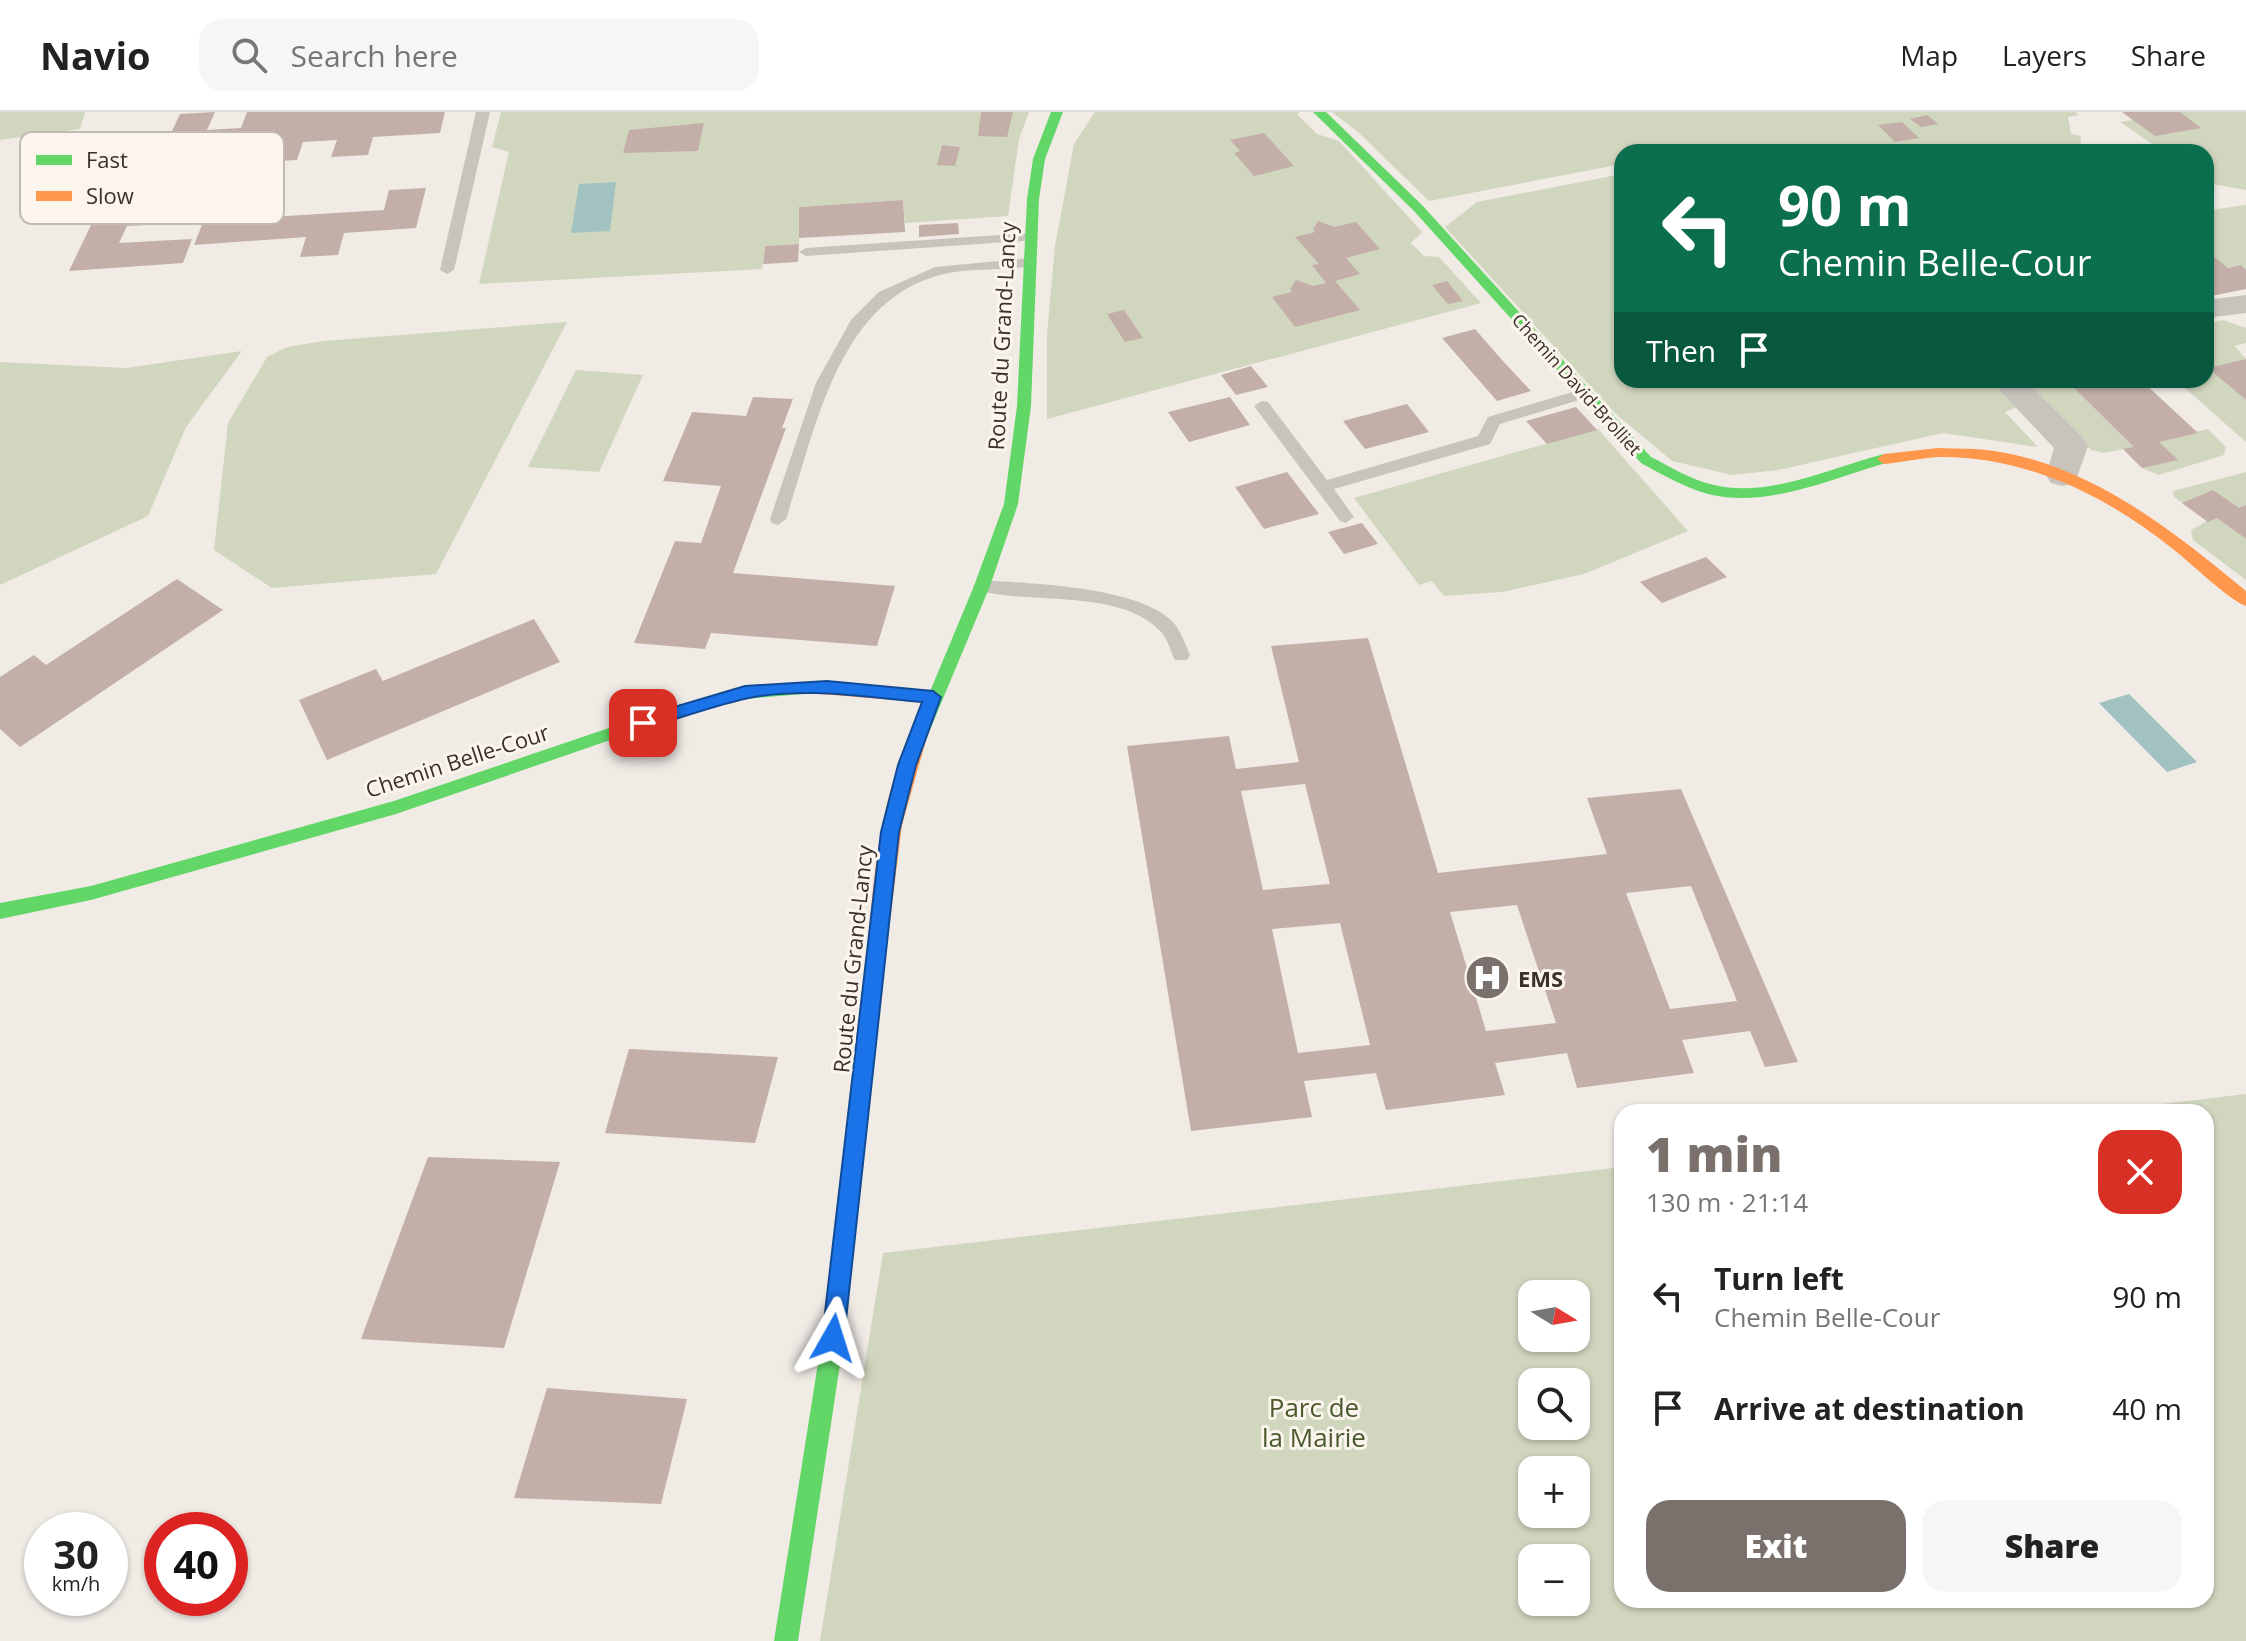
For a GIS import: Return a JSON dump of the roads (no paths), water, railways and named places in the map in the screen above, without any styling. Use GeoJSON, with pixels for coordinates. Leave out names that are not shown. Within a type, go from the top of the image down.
{"type":"FeatureCollection","features":[{"type":"Feature","properties":{"kind":"street","name":"Route du Grand-Lancy"},"geometry":{"type":"LineString","coordinates":[[786,1641],[833,1338],[890,832],[907,765],[982,586],[1011,504],[1024,406],[1031,237],[1039,159],[1057,112]]}},
{"type":"Feature","properties":{"kind":"street","name":"Chemin David-Brolliet"},"geometry":{"type":"LineString","coordinates":[[1319,112],[1418,208],[1646,460],[1672,478],[1720,494],[1745,496],[1855,466],[1942,451],[2027,462],[2115,498],[2209,568],[2246,600]]}},
{"type":"Feature","properties":{"kind":"street"},"geometry":{"type":"LineString","coordinates":[[2214,308],[2246,304]]}},
{"type":"Feature","properties":{"kind":"street"},"geometry":{"type":"LineString","coordinates":[[2014,388],[2071,446],[2063,475]]}},
{"type":"Feature","properties":{"kind":"street","name":"Chemin Belle-Cour"},"geometry":{"type":"LineString","coordinates":[[0,911],[91,893],[396,807],[671,713],[745,693],[785,688],[827,688],[933,697]]}},
{"type":"Feature","properties":{"kind":"lane"},"geometry":{"type":"LineString","coordinates":[[447,270],[483,112]]}},
{"type":"Feature","properties":{"kind":"lane"},"geometry":{"type":"LineString","coordinates":[[806,252],[1031,237]]}},
{"type":"Feature","properties":{"kind":"lane"},"geometry":{"type":"LineString","coordinates":[[778,519],[824,383],[856,323],[884,295],[940,270],[1030,262]]}},
{"type":"Feature","properties":{"kind":"lane"},"geometry":{"type":"LineString","coordinates":[[1323,487],[1484,440],[1494,421],[1586,393]]}},
{"type":"Feature","properties":{"kind":"lane"},"geometry":{"type":"LineString","coordinates":[[1262,406],[1346,517]]}},
{"type":"Feature","properties":{"kind":"lane"},"geometry":{"type":"LineString","coordinates":[[982,586],[1113,601],[1143,611],[1167,627],[1181,655]]}},
{"type":"Feature","properties":{"kind":"water"},"geometry":{"type":"Polygon","coordinates":[[[616,182],[610,231],[571,233],[579,184],[616,182]]]}},
{"type":"Feature","properties":{"kind":"water"},"geometry":{"type":"Polygon","coordinates":[[[2129,694],[2197,762],[2167,772],[2099,703],[2129,694]]]}},
{"type":"Feature","properties":{"kind":"place","name":"EMS"},"geometry":{"type":"Point","coordinates":[1487,978]}},
{"type":"Feature","properties":{"kind":"park label","name":"Parc de la Mairie"},"geometry":{"type":"Point","coordinates":[1314,1422]}}]}
